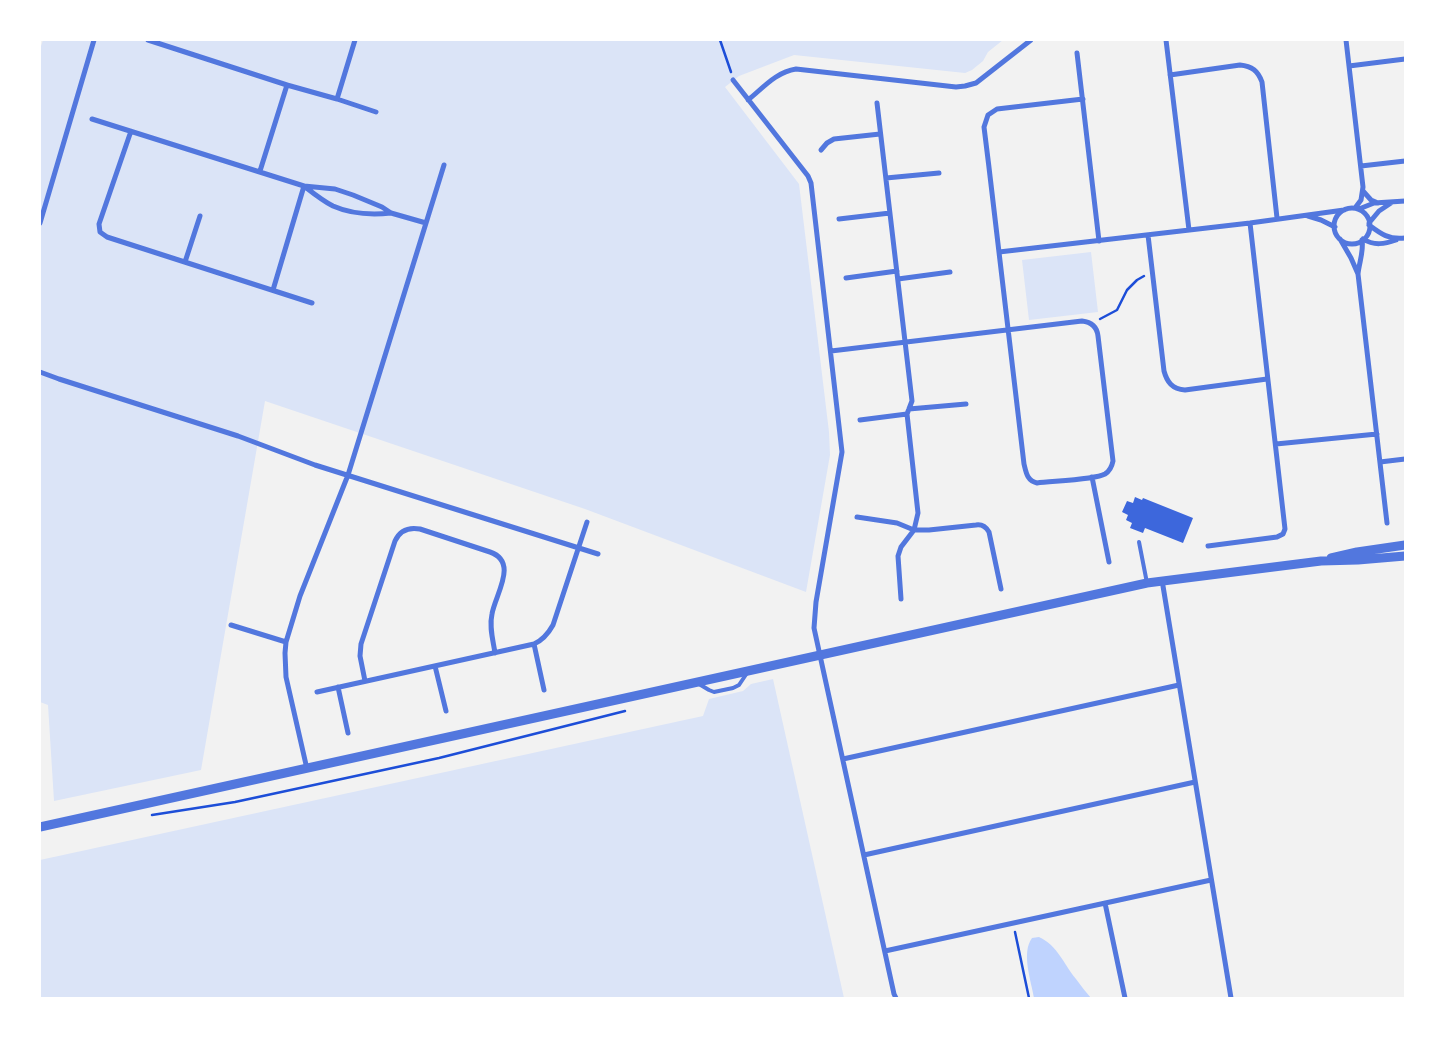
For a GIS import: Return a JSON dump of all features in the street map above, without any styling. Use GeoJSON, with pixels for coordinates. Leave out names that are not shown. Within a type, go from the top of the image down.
{"type":"FeatureCollection","features":[{"type":"Feature","properties":{"kind":"street"},"geometry":{"type":"LineString","coordinates":[[40,223],[94,40]]}},
{"type":"Feature","properties":{"kind":"street"},"geometry":{"type":"LineString","coordinates":[[148,40],[376,112]]}},
{"type":"Feature","properties":{"kind":"street"},"geometry":{"type":"LineString","coordinates":[[337,99],[355,40]]}},
{"type":"Feature","properties":{"kind":"street"},"geometry":{"type":"LineString","coordinates":[[748,100],[776,76],[796,69],[965,86],[976,83],[1031,40]]}},
{"type":"Feature","properties":{"kind":"street"},"geometry":{"type":"LineString","coordinates":[[1166,40],[1189,230]]}},
{"type":"Feature","properties":{"kind":"street"},"geometry":{"type":"LineString","coordinates":[[1346,40],[1363,191],[1357,209]]}},
{"type":"Feature","properties":{"kind":"street"},"geometry":{"type":"LineString","coordinates":[[1077,53],[1100,240]]}},
{"type":"Feature","properties":{"kind":"street"},"geometry":{"type":"LineString","coordinates":[[1349,66],[1405,59]]}},
{"type":"Feature","properties":{"kind":"street"},"geometry":{"type":"LineString","coordinates":[[1170,75],[1240,65],[1249,66],[1257,72],[1262,82],[1277,218]]}},
{"type":"Feature","properties":{"kind":"street"},"geometry":{"type":"LineString","coordinates":[[734,80],[810,179],[842,440],[842,456],[814,614],[814,628],[896,998]]}},
{"type":"Feature","properties":{"kind":"street"},"geometry":{"type":"LineString","coordinates":[[260,171],[287,85]]}},
{"type":"Feature","properties":{"kind":"street"},"geometry":{"type":"LineString","coordinates":[[831,351],[1008,329],[1082,321],[1092,325],[1098,331],[1113,461],[1111,468],[1105,474],[1092,477],[1037,482],[1028,478],[1024,464],[1008,329],[999,252],[984,127],[986,117],[992,111],[1001,108],[1083,99]]}},
{"type":"Feature","properties":{"kind":"street"},"geometry":{"type":"LineString","coordinates":[[877,103],[912,401],[908,412],[918,513],[914,530],[901,547],[898,556],[901,599]]}},
{"type":"Feature","properties":{"kind":"street"},"geometry":{"type":"LineString","coordinates":[[92,119],[304,186],[344,192],[382,207],[391,213],[426,223]]}},
{"type":"Feature","properties":{"kind":"street"},"geometry":{"type":"LineString","coordinates":[[131,131],[99,224],[100,232],[107,238],[312,303]]}},
{"type":"Feature","properties":{"kind":"street"},"geometry":{"type":"LineString","coordinates":[[820,150],[834,139],[880,134]]}},
{"type":"Feature","properties":{"kind":"street"},"geometry":{"type":"LineString","coordinates":[[1361,166],[1405,161]]}},
{"type":"Feature","properties":{"kind":"street"},"geometry":{"type":"LineString","coordinates":[[307,769],[286,677],[286,642],[300,596],[348,475],[444,166]]}},
{"type":"Feature","properties":{"kind":"street"},"geometry":{"type":"LineString","coordinates":[[886,178],[939,173]]}},
{"type":"Feature","properties":{"kind":"street"},"geometry":{"type":"LineString","coordinates":[[304,186],[333,206],[372,215],[391,213]]}},
{"type":"Feature","properties":{"kind":"street"},"geometry":{"type":"LineString","coordinates":[[273,290],[304,186]]}},
{"type":"Feature","properties":{"kind":"street"},"geometry":{"type":"LineString","coordinates":[[1363,191],[1371,200],[1378,203]]}},
{"type":"Feature","properties":{"kind":"street"},"geometry":{"type":"LineString","coordinates":[[999,252],[1250,223],[1350,208],[1357,209],[1378,203],[1405,201]]}},
{"type":"Feature","properties":{"kind":"street"},"geometry":{"type":"LineString","coordinates":[[1338,236],[1348,243],[1356,243],[1363,240],[1367,235],[1369,224],[1379,211],[1392,203]]}},
{"type":"Feature","properties":{"kind":"street"},"geometry":{"type":"LineString","coordinates":[[1357,209],[1366,216],[1369,224],[1386,236],[1402,238]]}},
{"type":"Feature","properties":{"kind":"street"},"geometry":{"type":"LineString","coordinates":[[1334,227],[1336,219],[1344,210]]}},
{"type":"Feature","properties":{"kind":"street"},"geometry":{"type":"LineString","coordinates":[[839,218],[890,213]]}},
{"type":"Feature","properties":{"kind":"street"},"geometry":{"type":"LineString","coordinates":[[186,262],[200,216]]}},
{"type":"Feature","properties":{"kind":"street"},"geometry":{"type":"LineString","coordinates":[[1305,216],[1321,220],[1334,227],[1358,274]]}},
{"type":"Feature","properties":{"kind":"street"},"geometry":{"type":"LineString","coordinates":[[1208,546],[1274,538],[1280,536],[1285,527],[1250,223]]}},
{"type":"Feature","properties":{"kind":"street"},"geometry":{"type":"LineString","coordinates":[[1148,235],[1164,371],[1171,386],[1185,390],[1267,379]]}},
{"type":"Feature","properties":{"kind":"street"},"geometry":{"type":"LineString","coordinates":[[1363,240],[1374,244],[1387,243],[1402,238]]}},
{"type":"Feature","properties":{"kind":"street"},"geometry":{"type":"LineString","coordinates":[[1363,240],[1358,274],[1387,523]]}},
{"type":"Feature","properties":{"kind":"street"},"geometry":{"type":"LineString","coordinates":[[846,278],[897,271]]}},
{"type":"Feature","properties":{"kind":"street"},"geometry":{"type":"LineString","coordinates":[[898,279],[950,272]]}},
{"type":"Feature","properties":{"kind":"street"},"geometry":{"type":"LineString","coordinates":[[40,372],[238,436],[315,465],[598,554]]}},
{"type":"Feature","properties":{"kind":"street"},"geometry":{"type":"LineString","coordinates":[[860,420],[966,404]]}},
{"type":"Feature","properties":{"kind":"street"},"geometry":{"type":"LineString","coordinates":[[1276,444],[1377,434]]}},
{"type":"Feature","properties":{"kind":"street"},"geometry":{"type":"LineString","coordinates":[[1380,462],[1405,459]]}},
{"type":"Feature","properties":{"kind":"street"},"geometry":{"type":"LineString","coordinates":[[1092,477],[1109,562]]}},
{"type":"Feature","properties":{"kind":"street"},"geometry":{"type":"LineString","coordinates":[[857,517],[897,523],[914,530],[976,525],[985,527],[989,532],[1001,589]]}},
{"type":"Feature","properties":{"kind":"street"},"geometry":{"type":"LineString","coordinates":[[317,692],[534,644],[545,638],[550,632],[587,522]]}},
{"type":"Feature","properties":{"kind":"street"},"geometry":{"type":"LineString","coordinates":[[365,681],[360,656],[361,644],[395,541],[401,532],[410,528],[420,529],[494,553],[501,559],[504,564],[504,575],[490,625],[495,653]]}},
{"type":"Feature","properties":{"kind":"street"},"geometry":{"type":"LineString","coordinates":[[1321,561],[1338,555],[1405,545]]}},
{"type":"Feature","properties":{"kind":"street"},"geometry":{"type":"LineString","coordinates":[[40,827],[1162,580],[1321,561],[1405,556]]}},
{"type":"Feature","properties":{"kind":"street"},"geometry":{"type":"LineString","coordinates":[[1162,580],[1231,998]]}},
{"type":"Feature","properties":{"kind":"street"},"geometry":{"type":"LineString","coordinates":[[231,625],[286,642]]}},
{"type":"Feature","properties":{"kind":"street"},"geometry":{"type":"LineString","coordinates":[[534,644],[544,690]]}},
{"type":"Feature","properties":{"kind":"street"},"geometry":{"type":"LineString","coordinates":[[435,666],[446,711]]}},
{"type":"Feature","properties":{"kind":"street"},"geometry":{"type":"LineString","coordinates":[[843,760],[1179,685]]}},
{"type":"Feature","properties":{"kind":"street"},"geometry":{"type":"LineString","coordinates":[[338,687],[348,733]]}},
{"type":"Feature","properties":{"kind":"street"},"geometry":{"type":"LineString","coordinates":[[864,855],[1195,782]]}},
{"type":"Feature","properties":{"kind":"street"},"geometry":{"type":"LineString","coordinates":[[885,950],[1211,880]]}},
{"type":"Feature","properties":{"kind":"street"},"geometry":{"type":"LineString","coordinates":[[1105,903],[1125,998]]}},
{"type":"Feature","properties":{"kind":"lane"},"geometry":{"type":"LineString","coordinates":[[1139,542],[1147,583]]}},
{"type":"Feature","properties":{"kind":"lane"},"geometry":{"type":"LineString","coordinates":[[697,682],[712,692],[733,688],[739,685],[748,671]]}},
{"type":"Feature","properties":{"kind":"path"},"geometry":{"type":"LineString","coordinates":[[720,40],[734,80]]}},
{"type":"Feature","properties":{"kind":"path"},"geometry":{"type":"LineString","coordinates":[[1092,325],[1106,314],[1117,310],[1132,285],[1146,274],[1153,272]]}},
{"type":"Feature","properties":{"kind":"path"},"geometry":{"type":"LineString","coordinates":[[152,815],[235,802],[439,758],[632,709]]}},
{"type":"Feature","properties":{"kind":"path"},"geometry":{"type":"LineString","coordinates":[[1013,923],[1029,998]]}},
{"type":"Feature","properties":{"kind":"shaded area"},"geometry":{"type":"Polygon","coordinates":[[[43,40],[1003,40],[988,52],[983,61],[965,73],[794,55],[739,76],[725,87],[799,184],[829,432],[830,455],[806,592],[585,509],[265,401],[201,770],[54,801],[48,705],[40,702],[40,49],[43,40]]]}},
{"type":"Feature","properties":{"kind":"shaded area"},"geometry":{"type":"Polygon","coordinates":[[[1091,252],[1098,312],[1029,320],[1022,260],[1091,252]]]}},
{"type":"Feature","properties":{"kind":"shaded area"},"geometry":{"type":"Polygon","coordinates":[[[773,679],[844,998],[40,998],[40,860],[703,716],[709,699],[743,691],[751,684],[773,679]]]}},
{"type":"Feature","properties":{"kind":"water"},"geometry":{"type":"Polygon","coordinates":[[[1039,937],[1056,950],[1091,998],[1034,998],[1027,951],[1032,938],[1039,937]]]}},
{"type":"Feature","properties":{"kind":"building"},"geometry":{"type":"Polygon","coordinates":[[[1135,497],[1142,500],[1143,498],[1193,518],[1183,543],[1145,528],[1143,533],[1130,528],[1132,523],[1126,520],[1128,515],[1122,512],[1127,501],[1133,503],[1135,497]]]}}]}
